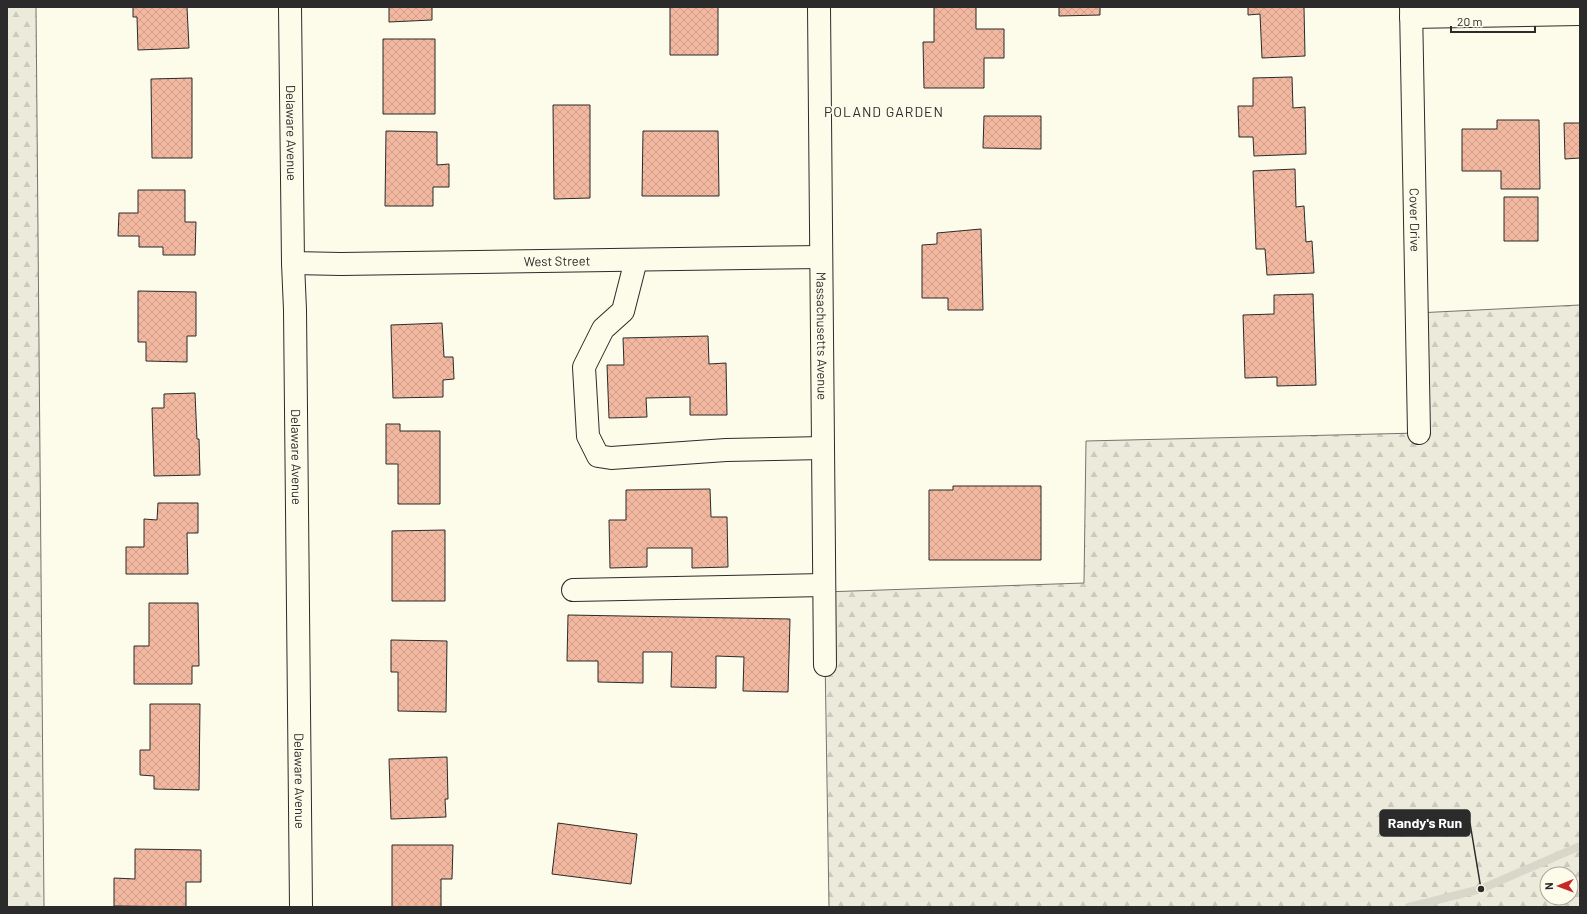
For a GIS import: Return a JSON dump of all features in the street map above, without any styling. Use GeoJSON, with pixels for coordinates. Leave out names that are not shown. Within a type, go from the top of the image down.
{"type":"FeatureCollection","features":[{"type":"Feature","properties":{"kind":"street","name":"Delaware Avenue"},"geometry":{"type":"LineString","coordinates":[[290,7],[293,263],[295,310],[301,907]]}},
{"type":"Feature","properties":{"kind":"street","name":"Massachusetts Avenue"},"geometry":{"type":"LineString","coordinates":[[819,7],[825,665]]}},
{"type":"Feature","properties":{"kind":"street"},"geometry":{"type":"LineString","coordinates":[[1411,12],[1580,14]]}},
{"type":"Feature","properties":{"kind":"street","name":"Cover Drive"},"geometry":{"type":"LineString","coordinates":[[1411,12],[1419,433]]}},
{"type":"Feature","properties":{"kind":"street","name":"West Street"},"geometry":{"type":"LineString","coordinates":[[293,263],[341,264],[821,257]]}},
{"type":"Feature","properties":{"kind":"street"},"geometry":{"type":"LineString","coordinates":[[636,260],[623,311],[603,329],[584,367],[588,436],[598,456],[611,458],[726,450],[823,448]]}},
{"type":"Feature","properties":{"kind":"street"},"geometry":{"type":"LineString","coordinates":[[573,590],[824,585]]}},
{"type":"Feature","properties":{"kind":"green space"},"geometry":{"type":"Polygon","coordinates":[[[7,7],[36,7],[44,907],[7,907],[7,7]]]}},
{"type":"Feature","properties":{"kind":"green space"},"geometry":{"type":"Polygon","coordinates":[[[1580,305],[1580,907],[829,907],[824,592],[1084,583],[1086,441],[1418,433],[1416,313],[1580,305]]]}},
{"type":"Feature","properties":{"kind":"building"},"geometry":{"type":"Polygon","coordinates":[[[133,7],[187,7],[189,48],[138,50],[137,17],[133,17],[133,7]]]}},
{"type":"Feature","properties":{"kind":"building"},"geometry":{"type":"Polygon","coordinates":[[[389,7],[432,7],[432,20],[389,22],[389,7]]]}},
{"type":"Feature","properties":{"kind":"building"},"geometry":{"type":"Polygon","coordinates":[[[670,7],[718,7],[718,55],[670,55],[670,7]]]}},
{"type":"Feature","properties":{"kind":"building"},"geometry":{"type":"Polygon","coordinates":[[[934,7],[976,7],[976,29],[1004,29],[1004,58],[984,58],[984,88],[924,88],[923,42],[934,42],[934,7]]]}},
{"type":"Feature","properties":{"kind":"building"},"geometry":{"type":"Polygon","coordinates":[[[1059,7],[1100,7],[1100,15],[1059,16],[1059,7]]]}},
{"type":"Feature","properties":{"kind":"building"},"geometry":{"type":"Polygon","coordinates":[[[1248,7],[1304,7],[1305,56],[1262,58],[1260,14],[1248,15],[1248,7]]]}},
{"type":"Feature","properties":{"kind":"building"},"geometry":{"type":"Polygon","coordinates":[[[383,39],[435,39],[435,114],[383,114],[383,39]]]}},
{"type":"Feature","properties":{"kind":"building"},"geometry":{"type":"Polygon","coordinates":[[[1292,77],[1293,108],[1305,107],[1306,154],[1254,156],[1253,137],[1239,137],[1238,106],[1253,106],[1253,78],[1292,77]]]}},
{"type":"Feature","properties":{"kind":"building"},"geometry":{"type":"Polygon","coordinates":[[[192,78],[192,158],[152,158],[151,79],[192,78]]]}},
{"type":"Feature","properties":{"kind":"building"},"geometry":{"type":"Polygon","coordinates":[[[553,105],[590,105],[590,198],[554,199],[553,105]]]}},
{"type":"Feature","properties":{"kind":"building"},"geometry":{"type":"Polygon","coordinates":[[[984,116],[1041,116],[1041,149],[983,148],[984,116]]]}},
{"type":"Feature","properties":{"kind":"building"},"geometry":{"type":"Polygon","coordinates":[[[1497,120],[1539,120],[1540,189],[1501,189],[1501,171],[1462,171],[1462,129],[1497,129],[1497,120]]]}},
{"type":"Feature","properties":{"kind":"building"},"geometry":{"type":"Polygon","coordinates":[[[1564,123],[1580,123],[1580,158],[1565,159],[1564,123]]]}},
{"type":"Feature","properties":{"kind":"building"},"geometry":{"type":"Polygon","coordinates":[[[386,131],[437,132],[437,165],[449,164],[449,187],[433,187],[433,206],[385,206],[386,131]]]}},
{"type":"Feature","properties":{"kind":"building"},"geometry":{"type":"Polygon","coordinates":[[[643,131],[718,131],[719,196],[642,196],[643,131]]]}},
{"type":"Feature","properties":{"kind":"building"},"geometry":{"type":"Polygon","coordinates":[[[1295,169],[1296,207],[1304,206],[1306,242],[1312,241],[1314,273],[1267,275],[1265,249],[1256,249],[1253,171],[1295,169]]]}},
{"type":"Feature","properties":{"kind":"building"},"geometry":{"type":"Polygon","coordinates":[[[138,190],[185,190],[185,222],[196,222],[195,255],[163,255],[163,247],[139,247],[139,236],[118,236],[119,213],[138,213],[138,190]]]}},
{"type":"Feature","properties":{"kind":"building"},"geometry":{"type":"Polygon","coordinates":[[[1504,197],[1538,197],[1538,241],[1504,241],[1504,197]]]}},
{"type":"Feature","properties":{"kind":"building"},"geometry":{"type":"Polygon","coordinates":[[[981,229],[983,310],[948,310],[948,298],[922,298],[922,245],[937,244],[937,233],[981,229]]]}},
{"type":"Feature","properties":{"kind":"building"},"geometry":{"type":"Polygon","coordinates":[[[138,291],[196,292],[196,336],[187,336],[187,362],[146,361],[146,342],[138,342],[138,291]]]}},
{"type":"Feature","properties":{"kind":"building"},"geometry":{"type":"Polygon","coordinates":[[[1313,294],[1316,385],[1277,386],[1277,377],[1245,378],[1243,315],[1274,314],[1274,295],[1313,294]]]}},
{"type":"Feature","properties":{"kind":"building"},"geometry":{"type":"Polygon","coordinates":[[[442,323],[444,357],[453,357],[454,379],[443,380],[443,397],[393,398],[391,325],[442,323]]]}},
{"type":"Feature","properties":{"kind":"building"},"geometry":{"type":"Polygon","coordinates":[[[708,336],[709,364],[726,363],[727,415],[690,415],[690,397],[646,398],[647,417],[609,418],[607,365],[624,365],[623,338],[708,336]]]}},
{"type":"Feature","properties":{"kind":"building"},"geometry":{"type":"Polygon","coordinates":[[[195,393],[200,475],[154,476],[152,408],[164,408],[164,394],[195,393]]]}},
{"type":"Feature","properties":{"kind":"building"},"geometry":{"type":"Polygon","coordinates":[[[386,424],[400,424],[400,431],[440,431],[440,504],[398,504],[398,464],[386,464],[386,424]]]}},
{"type":"Feature","properties":{"kind":"building"},"geometry":{"type":"Polygon","coordinates":[[[953,486],[1041,486],[1041,560],[929,560],[929,490],[953,490],[953,486]]]}},
{"type":"Feature","properties":{"kind":"building"},"geometry":{"type":"Polygon","coordinates":[[[710,489],[711,517],[727,517],[728,567],[692,568],[692,548],[647,548],[647,567],[610,568],[609,520],[626,520],[626,490],[710,489]]]}},
{"type":"Feature","properties":{"kind":"building"},"geometry":{"type":"Polygon","coordinates":[[[158,503],[198,503],[198,533],[187,533],[188,574],[126,574],[126,547],[144,547],[144,519],[157,520],[158,503]]]}},
{"type":"Feature","properties":{"kind":"building"},"geometry":{"type":"Polygon","coordinates":[[[445,530],[445,601],[392,601],[392,531],[445,530]]]}},
{"type":"Feature","properties":{"kind":"building"},"geometry":{"type":"Polygon","coordinates":[[[149,603],[198,603],[199,666],[192,666],[192,684],[134,684],[134,646],[149,646],[149,603]]]}},
{"type":"Feature","properties":{"kind":"building"},"geometry":{"type":"Polygon","coordinates":[[[568,615],[790,619],[788,692],[743,691],[744,657],[716,656],[716,688],[671,687],[672,652],[643,652],[643,683],[598,682],[598,661],[567,661],[568,615]]]}},
{"type":"Feature","properties":{"kind":"building"},"geometry":{"type":"Polygon","coordinates":[[[391,640],[447,641],[446,712],[398,711],[398,672],[391,672],[391,640]]]}},
{"type":"Feature","properties":{"kind":"building"},"geometry":{"type":"Polygon","coordinates":[[[150,704],[200,704],[199,790],[154,789],[154,776],[140,775],[140,750],[150,750],[150,704]]]}},
{"type":"Feature","properties":{"kind":"building"},"geometry":{"type":"Polygon","coordinates":[[[447,757],[448,799],[445,799],[446,817],[391,819],[389,759],[447,757]]]}},
{"type":"Feature","properties":{"kind":"building"},"geometry":{"type":"Polygon","coordinates":[[[558,823],[637,834],[631,884],[552,874],[558,823]]]}},
{"type":"Feature","properties":{"kind":"building"},"geometry":{"type":"Polygon","coordinates":[[[392,845],[453,845],[452,879],[441,879],[441,907],[392,907],[392,845]]]}},
{"type":"Feature","properties":{"kind":"building"},"geometry":{"type":"Polygon","coordinates":[[[135,849],[201,850],[201,882],[186,882],[186,907],[114,906],[114,878],[135,879],[135,849]]]}},
{"type":"Feature","properties":{"kind":"waterway"},"geometry":{"type":"LineString","coordinates":[[1409,907],[1481,889],[1580,846]]}},
{"type":"Feature","properties":{"kind":"place","name":"Randy's Run"},"geometry":{"type":"Point","coordinates":[1481,889]}},
{"type":"Feature","properties":{"kind":"district","name":"POLAND GARDEN"},"geometry":{"type":"Point","coordinates":[884,111]}}]}
